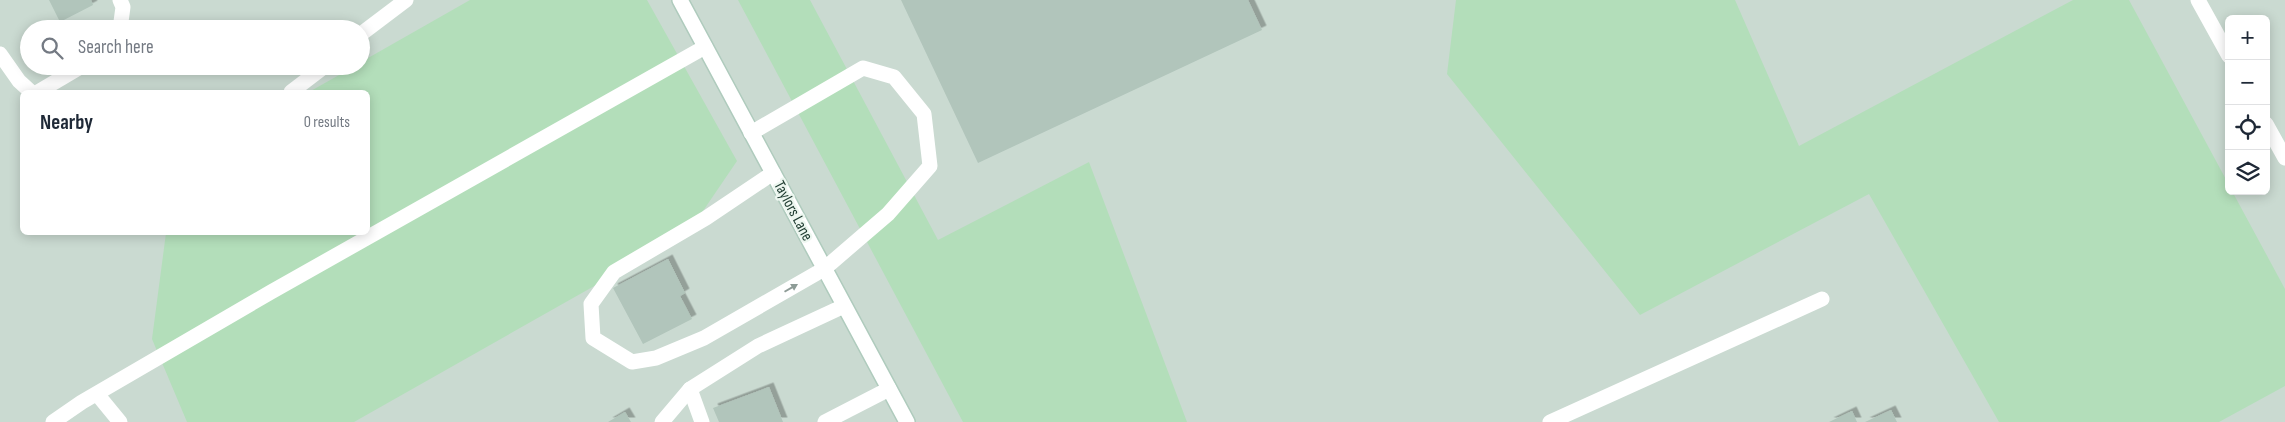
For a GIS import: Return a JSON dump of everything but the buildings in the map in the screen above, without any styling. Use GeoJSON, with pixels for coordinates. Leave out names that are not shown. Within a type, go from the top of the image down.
{"type":"FeatureCollection","features":[{"type":"Feature","properties":{"kind":"street"},"geometry":{"type":"LineString","coordinates":[[120,0],[123,8],[121,20]]}},
{"type":"Feature","properties":{"kind":"street"},"geometry":{"type":"LineString","coordinates":[[370,27],[406,0]]}},
{"type":"Feature","properties":{"kind":"street","name":"Taylors Lane"},"geometry":{"type":"LineString","coordinates":[[680,0],[907,422]]}},
{"type":"Feature","properties":{"kind":"street"},"geometry":{"type":"LineString","coordinates":[[2198,0],[2225,49]]}},
{"type":"Feature","properties":{"kind":"street"},"geometry":{"type":"LineString","coordinates":[[53,422],[82,402],[271,292],[705,47]]}},
{"type":"Feature","properties":{"kind":"street"},"geometry":{"type":"LineString","coordinates":[[0,54],[18,81],[29,90]]}},
{"type":"Feature","properties":{"kind":"street"},"geometry":{"type":"LineString","coordinates":[[751,133],[864,68],[894,77],[924,114],[930,166],[888,214],[824,269],[704,338],[656,358],[632,362],[593,338],[591,304],[614,272],[706,218],[773,173]]}},
{"type":"Feature","properties":{"kind":"street"},"geometry":{"type":"LineString","coordinates":[[41,90],[67,75]]}},
{"type":"Feature","properties":{"kind":"street"},"geometry":{"type":"LineString","coordinates":[[294,90],[313,75]]}},
{"type":"Feature","properties":{"kind":"street"},"geometry":{"type":"LineString","coordinates":[[2270,131],[2285,158]]}},
{"type":"Feature","properties":{"kind":"street"},"geometry":{"type":"LineString","coordinates":[[1550,422],[1822,299]]}},
{"type":"Feature","properties":{"kind":"street"},"geometry":{"type":"LineString","coordinates":[[662,422],[690,389],[758,346],[844,306]]}},
{"type":"Feature","properties":{"kind":"street"},"geometry":{"type":"LineString","coordinates":[[690,389],[702,422]]}},
{"type":"Feature","properties":{"kind":"street"},"geometry":{"type":"LineString","coordinates":[[825,422],[889,389]]}},
{"type":"Feature","properties":{"kind":"street"},"geometry":{"type":"LineString","coordinates":[[97,394],[120,422]]}},
{"type":"Feature","properties":{"kind":"shaded area"},"geometry":{"type":"Polygon","coordinates":[[[0,0],[2285,0],[2285,422],[0,422],[0,0]]]}},
{"type":"Feature","properties":{"kind":"green space"},"geometry":{"type":"Polygon","coordinates":[[[470,0],[647,0],[737,161],[688,233],[354,422],[187,422],[152,339],[166,235],[370,235],[370,90],[313,90],[339,75],[370,75],[370,57],[470,0]]]}},
{"type":"Feature","properties":{"kind":"green space"},"geometry":{"type":"Polygon","coordinates":[[[738,0],[810,0],[938,240],[1089,162],[1187,422],[963,422],[738,0]]]}},
{"type":"Feature","properties":{"kind":"green space"},"geometry":{"type":"Polygon","coordinates":[[[1456,0],[1735,0],[1799,146],[2073,0],[2129,0],[2225,178],[2225,195],[2234,195],[2285,289],[2285,386],[2219,422],[1999,422],[1869,194],[1640,315],[1447,74],[1456,0]]]}}]}
